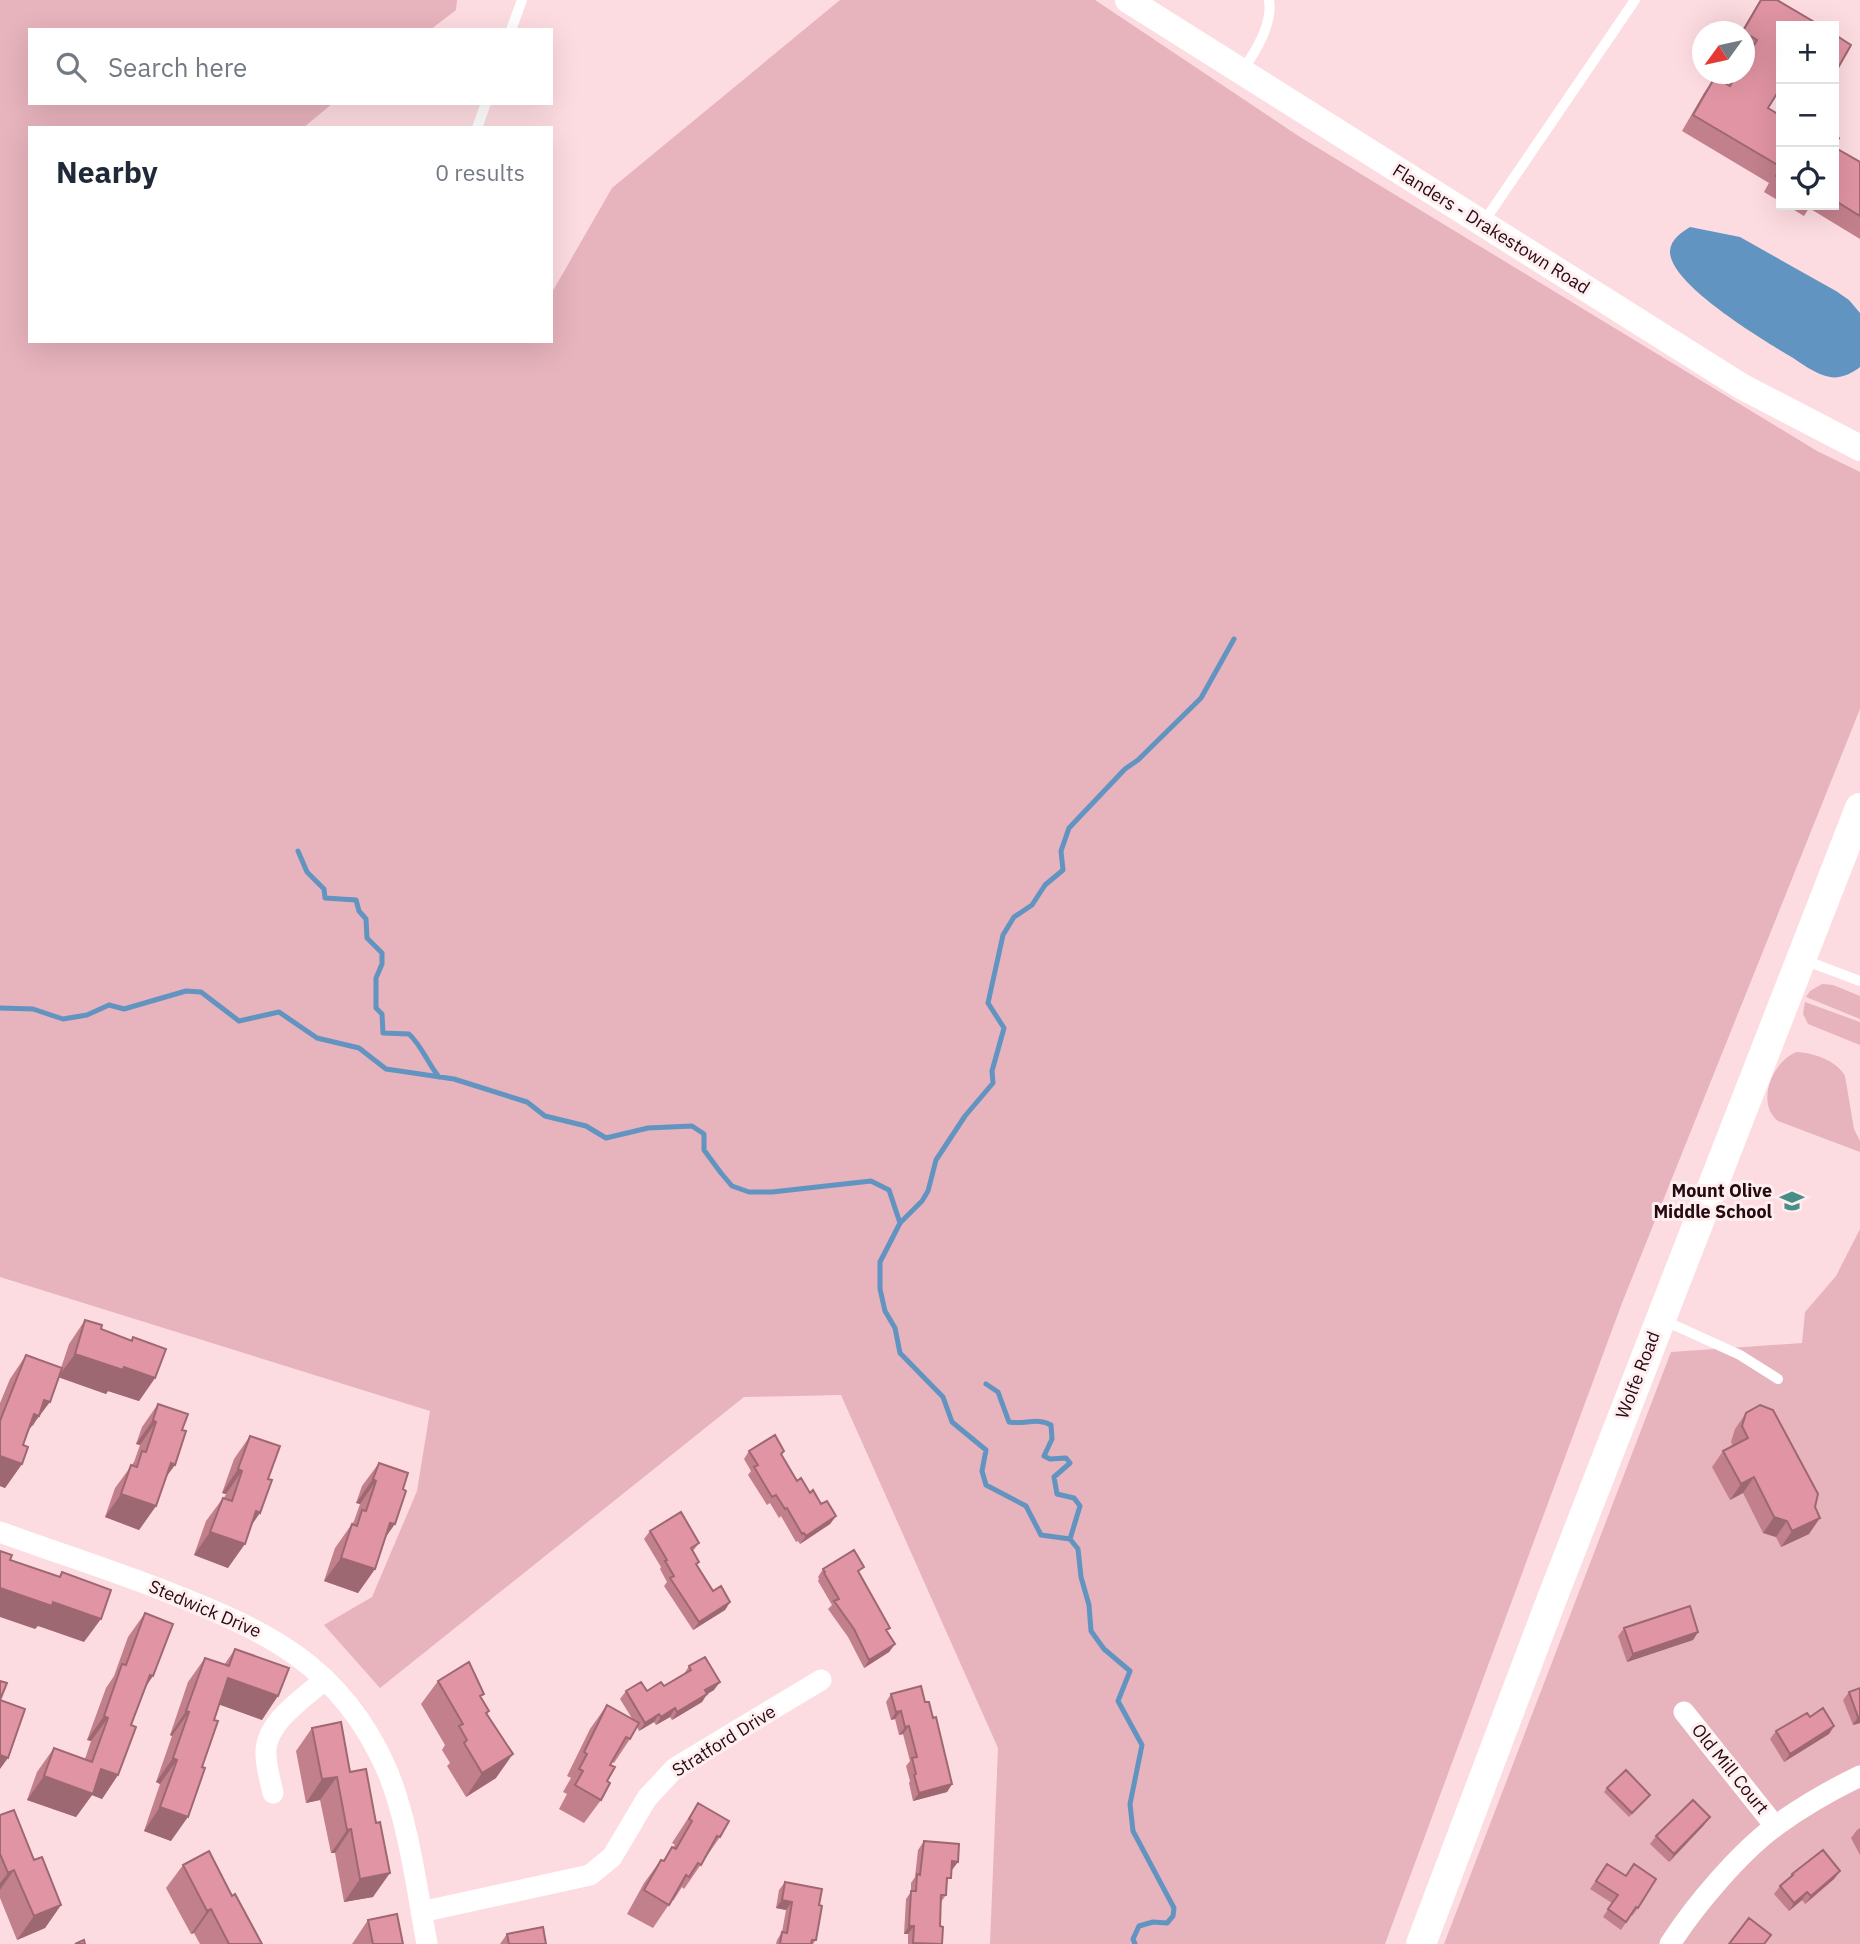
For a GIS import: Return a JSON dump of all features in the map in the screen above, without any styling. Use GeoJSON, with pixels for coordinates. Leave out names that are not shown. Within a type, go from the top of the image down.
{"type":"FeatureCollection","features":[{"type":"Feature","properties":{"kind":"main road","name":"Wolfe Road"},"geometry":{"type":"LineString","coordinates":[[1421,1944],[1660,1319],[1860,808]]}},
{"type":"Feature","properties":{"kind":"street","name":"Flanders - Drakestown Road"},"geometry":{"type":"LineString","coordinates":[[1139,3],[1241,72],[1741,386],[1860,448]]}},
{"type":"Feature","properties":{"kind":"street","name":"Stedwick Drive"},"geometry":{"type":"LineString","coordinates":[[0,1532],[223,1614],[282,1645],[325,1679],[361,1724],[386,1768],[400,1806],[427,1944]]}},
{"type":"Feature","properties":{"kind":"street"},"geometry":{"type":"LineString","coordinates":[[273,1793],[266,1761],[268,1740],[284,1716],[325,1679]]}},
{"type":"Feature","properties":{"kind":"street","name":"Stratford Drive"},"geometry":{"type":"LineString","coordinates":[[421,1912],[590,1875],[612,1857],[647,1798],[675,1768],[821,1680]]}},
{"type":"Feature","properties":{"kind":"street","name":"Old Mill Court"},"geometry":{"type":"LineString","coordinates":[[1684,1712],[1775,1826]]}},
{"type":"Feature","properties":{"kind":"street"},"geometry":{"type":"LineString","coordinates":[[1670,1944],[1711,1891],[1752,1846],[1775,1826],[1860,1776]]}},
{"type":"Feature","properties":{"kind":"lane"},"geometry":{"type":"LineString","coordinates":[[512,28],[522,0]]}},
{"type":"Feature","properties":{"kind":"lane"},"geometry":{"type":"LineString","coordinates":[[1241,72],[1254,53],[1269,15],[1269,0]]}},
{"type":"Feature","properties":{"kind":"lane"},"geometry":{"type":"LineString","coordinates":[[1483,223],[1635,0]]}},
{"type":"Feature","properties":{"kind":"lane"},"geometry":{"type":"LineString","coordinates":[[478,126],[484,105]]}},
{"type":"Feature","properties":{"kind":"lane"},"geometry":{"type":"LineString","coordinates":[[1801,959],[1860,981]]}},
{"type":"Feature","properties":{"kind":"lane"},"geometry":{"type":"LineString","coordinates":[[1660,1319],[1740,1356],[1778,1379]]}},
{"type":"Feature","properties":{"kind":"shaded area"},"geometry":{"type":"Polygon","coordinates":[[[0,0],[457,0],[456,10],[433,28],[28,28],[28,105],[331,105],[305,126],[28,126],[28,343],[553,343],[553,291],[612,188],[840,0],[1095,0],[1300,137],[1817,451],[1860,472],[1860,709],[1622,1303],[1385,1944],[990,1944],[998,1748],[841,1395],[744,1397],[380,1688],[324,1625],[372,1597],[417,1491],[430,1411],[0,1277],[0,0]]]}},
{"type":"Feature","properties":{"kind":"shaded area"},"geometry":{"type":"Polygon","coordinates":[[[1822,984],[1833,985],[1860,996],[1860,1019],[1806,997],[1810,991],[1822,984]]]}},
{"type":"Feature","properties":{"kind":"shaded area"},"geometry":{"type":"Polygon","coordinates":[[[1805,1002],[1860,1022],[1860,1045],[1808,1024],[1803,1014],[1805,1002]]]}},
{"type":"Feature","properties":{"kind":"shaded area"},"geometry":{"type":"Polygon","coordinates":[[[1797,1052],[1824,1059],[1837,1066],[1845,1076],[1854,1129],[1860,1141],[1860,1152],[1778,1121],[1771,1113],[1768,1093],[1774,1073],[1788,1057],[1797,1052]]]}},
{"type":"Feature","properties":{"kind":"shaded area"},"geometry":{"type":"Polygon","coordinates":[[[1860,1229],[1860,1944],[1444,1944],[1671,1352],[1802,1343],[1805,1312],[1836,1276],[1860,1229]]]}},
{"type":"Feature","properties":{"kind":"water"},"geometry":{"type":"Polygon","coordinates":[[[1690,227],[1740,237],[1849,300],[1860,313],[1860,367],[1838,377],[1830,377],[1808,368],[1739,324],[1700,294],[1684,279],[1674,264],[1670,251],[1674,240],[1690,227]]]}},
{"type":"Feature","properties":{"kind":"building"},"geometry":{"type":"Polygon","coordinates":[[[1761,0],[1777,0],[1813,21],[1776,21],[1776,95],[1768,108],[1776,113],[1776,164],[1693,115],[1711,84],[1755,84],[1757,40],[1755,21],[1749,21],[1761,0]]]}},
{"type":"Feature","properties":{"kind":"building"},"geometry":{"type":"Polygon","coordinates":[[[1839,37],[1851,45],[1839,66],[1839,37]]]}},
{"type":"Feature","properties":{"kind":"building"},"geometry":{"type":"Polygon","coordinates":[[[1839,150],[1860,162],[1860,216],[1839,203],[1839,150]]]}},
{"type":"Feature","properties":{"kind":"building"},"geometry":{"type":"Polygon","coordinates":[[[85,1320],[102,1325],[101,1329],[132,1341],[133,1337],[166,1349],[155,1378],[75,1354],[85,1320]]]}},
{"type":"Feature","properties":{"kind":"building"},"geometry":{"type":"Polygon","coordinates":[[[26,1355],[62,1368],[50,1402],[44,1400],[39,1416],[34,1414],[23,1445],[28,1447],[22,1464],[0,1456],[0,1421],[26,1355]]]}},
{"type":"Feature","properties":{"kind":"building"},"geometry":{"type":"Polygon","coordinates":[[[158,1404],[188,1414],[182,1430],[186,1431],[175,1465],[171,1463],[156,1506],[121,1494],[131,1465],[137,1467],[142,1451],[146,1452],[156,1422],[153,1420],[158,1404]]]}},
{"type":"Feature","properties":{"kind":"building"},"geometry":{"type":"Polygon","coordinates":[[[1760,1405],[1773,1410],[1818,1494],[1815,1507],[1820,1518],[1792,1531],[1787,1521],[1774,1517],[1754,1477],[1741,1484],[1723,1451],[1748,1438],[1742,1426],[1746,1413],[1760,1405]]]}},
{"type":"Feature","properties":{"kind":"building"},"geometry":{"type":"Polygon","coordinates":[[[775,1435],[784,1451],[781,1454],[797,1481],[801,1478],[810,1493],[813,1490],[821,1504],[827,1501],[836,1516],[806,1536],[776,1495],[772,1497],[754,1467],[758,1465],[749,1451],[775,1435]]]}},
{"type":"Feature","properties":{"kind":"building"},"geometry":{"type":"Polygon","coordinates":[[[250,1436],[280,1446],[268,1479],[272,1480],[260,1513],[256,1511],[245,1544],[210,1532],[223,1498],[232,1501],[242,1471],[238,1469],[250,1436]]]}},
{"type":"Feature","properties":{"kind":"building"},"geometry":{"type":"Polygon","coordinates":[[[379,1463],[408,1473],[403,1489],[406,1491],[395,1524],[390,1523],[375,1569],[341,1558],[352,1524],[357,1526],[362,1510],[366,1511],[379,1463]]]}},
{"type":"Feature","properties":{"kind":"building"},"geometry":{"type":"Polygon","coordinates":[[[681,1512],[699,1543],[691,1548],[699,1562],[696,1564],[713,1591],[721,1586],[730,1602],[699,1622],[670,1578],[674,1576],[650,1531],[681,1512]]]}},
{"type":"Feature","properties":{"kind":"building"},"geometry":{"type":"Polygon","coordinates":[[[854,1550],[864,1567],[858,1571],[890,1628],[886,1630],[895,1644],[869,1660],[854,1629],[834,1601],[839,1599],[823,1569],[854,1550]]]}},
{"type":"Feature","properties":{"kind":"building"},"geometry":{"type":"Polygon","coordinates":[[[0,1551],[12,1555],[10,1560],[60,1577],[62,1572],[111,1590],[101,1619],[53,1602],[52,1606],[0,1588],[0,1551]]]}},
{"type":"Feature","properties":{"kind":"building"},"geometry":{"type":"Polygon","coordinates":[[[1690,1606],[1698,1632],[1633,1654],[1624,1628],[1690,1606]]]}},
{"type":"Feature","properties":{"kind":"building"},"geometry":{"type":"Polygon","coordinates":[[[145,1613],[173,1624],[131,1725],[136,1727],[118,1775],[101,1769],[93,1794],[44,1776],[54,1748],[92,1762],[108,1718],[104,1716],[122,1664],[126,1665],[145,1613]]]}},
{"type":"Feature","properties":{"kind":"building"},"geometry":{"type":"Polygon","coordinates":[[[235,1649],[289,1668],[278,1696],[228,1678],[214,1720],[218,1721],[202,1767],[205,1768],[188,1817],[160,1807],[177,1760],[173,1758],[189,1712],[186,1711],[205,1658],[229,1666],[235,1649]]]}},
{"type":"Feature","properties":{"kind":"building"},"geometry":{"type":"Polygon","coordinates":[[[705,1657],[720,1682],[705,1690],[707,1694],[677,1712],[675,1708],[645,1723],[626,1691],[641,1682],[647,1691],[661,1682],[664,1686],[691,1670],[689,1666],[705,1657]]]}},
{"type":"Feature","properties":{"kind":"building"},"geometry":{"type":"Polygon","coordinates":[[[469,1662],[484,1694],[480,1696],[489,1711],[486,1713],[513,1754],[482,1773],[464,1743],[467,1740],[459,1726],[463,1724],[438,1681],[469,1662]]]}},
{"type":"Feature","properties":{"kind":"building"},"geometry":{"type":"Polygon","coordinates":[[[0,1681],[7,1683],[0,1700],[0,1681]]]}},
{"type":"Feature","properties":{"kind":"building"},"geometry":{"type":"Polygon","coordinates":[[[921,1686],[925,1702],[929,1702],[933,1718],[936,1717],[952,1784],[919,1793],[912,1758],[917,1757],[909,1726],[905,1727],[901,1711],[896,1712],[891,1694],[921,1686]]]}},
{"type":"Feature","properties":{"kind":"building"},"geometry":{"type":"Polygon","coordinates":[[[1860,1688],[1860,1717],[1858,1717],[1849,1692],[1860,1688]]]}},
{"type":"Feature","properties":{"kind":"building"},"geometry":{"type":"Polygon","coordinates":[[[0,1700],[25,1709],[8,1758],[0,1755],[0,1700]]]}},
{"type":"Feature","properties":{"kind":"building"},"geometry":{"type":"Polygon","coordinates":[[[607,1705],[639,1723],[630,1739],[626,1737],[610,1765],[615,1767],[601,1800],[575,1785],[583,1771],[579,1769],[587,1754],[584,1752],[607,1705]]]}},
{"type":"Feature","properties":{"kind":"building"},"geometry":{"type":"Polygon","coordinates":[[[1823,1708],[1834,1726],[1790,1754],[1776,1731],[1807,1713],[1810,1717],[1823,1708]]]}},
{"type":"Feature","properties":{"kind":"building"},"geometry":{"type":"Polygon","coordinates":[[[341,1722],[350,1772],[366,1769],[376,1823],[380,1822],[390,1873],[360,1879],[351,1829],[347,1830],[337,1777],[322,1779],[312,1728],[341,1722]]]}},
{"type":"Feature","properties":{"kind":"building"},"geometry":{"type":"Polygon","coordinates":[[[1626,1770],[1650,1795],[1632,1813],[1607,1788],[1626,1770]]]}},
{"type":"Feature","properties":{"kind":"building"},"geometry":{"type":"Polygon","coordinates":[[[1693,1800],[1710,1817],[1674,1854],[1656,1836],[1693,1800]]]}},
{"type":"Feature","properties":{"kind":"building"},"geometry":{"type":"Polygon","coordinates":[[[698,1803],[729,1821],[701,1865],[698,1863],[689,1877],[686,1875],[669,1905],[644,1890],[661,1860],[664,1861],[672,1847],[676,1849],[692,1821],[689,1819],[698,1803]]]}},
{"type":"Feature","properties":{"kind":"building"},"geometry":{"type":"Polygon","coordinates":[[[14,1810],[34,1860],[42,1857],[61,1905],[34,1916],[14,1870],[8,1873],[0,1854],[0,1815],[14,1810]]]}},
{"type":"Feature","properties":{"kind":"building"},"geometry":{"type":"Polygon","coordinates":[[[924,1841],[959,1844],[958,1862],[952,1861],[946,1895],[941,1895],[942,1944],[913,1943],[914,1926],[909,1926],[911,1891],[916,1891],[924,1841]]]}},
{"type":"Feature","properties":{"kind":"building"},"geometry":{"type":"Polygon","coordinates":[[[1823,1850],[1840,1871],[1811,1896],[1807,1892],[1794,1903],[1780,1886],[1823,1850]]]}},
{"type":"Feature","properties":{"kind":"building"},"geometry":{"type":"Polygon","coordinates":[[[209,1851],[232,1896],[235,1894],[262,1944],[229,1944],[211,1909],[207,1911],[183,1865],[209,1851]]]}},
{"type":"Feature","properties":{"kind":"building"},"geometry":{"type":"Polygon","coordinates":[[[1607,1864],[1626,1876],[1634,1864],[1656,1879],[1626,1922],[1608,1909],[1618,1895],[1596,1881],[1607,1864]]]}},
{"type":"Feature","properties":{"kind":"building"},"geometry":{"type":"Polygon","coordinates":[[[785,1882],[822,1889],[816,1940],[812,1940],[811,1944],[780,1944],[782,1932],[787,1933],[792,1902],[782,1900],[785,1882]]]}},
{"type":"Feature","properties":{"kind":"building"},"geometry":{"type":"Polygon","coordinates":[[[397,1914],[403,1944],[373,1944],[368,1920],[397,1914]]]}},
{"type":"Feature","properties":{"kind":"building"},"geometry":{"type":"Polygon","coordinates":[[[1749,1918],[1771,1935],[1764,1944],[1729,1944],[1749,1918]]]}},
{"type":"Feature","properties":{"kind":"building"},"geometry":{"type":"Polygon","coordinates":[[[543,1927],[546,1944],[509,1944],[507,1934],[543,1927]]]}},
{"type":"Feature","properties":{"kind":"waterway"},"geometry":{"type":"LineString","coordinates":[[900,1223],[922,1201],[928,1191],[936,1160],[965,1116],[993,1083],[992,1071],[1004,1028],[988,1003],[1003,935],[1014,917],[1032,905],[1045,885],[1063,870],[1061,851],[1069,828],[1125,769],[1138,760],[1201,698],[1234,639]]}},
{"type":"Feature","properties":{"kind":"waterway"},"geometry":{"type":"LineString","coordinates":[[298,851],[307,872],[324,889],[325,898],[356,900],[359,911],[366,919],[367,938],[382,953],[382,964],[376,978],[376,1008],[382,1014],[383,1033],[409,1034],[439,1077]]}},
{"type":"Feature","properties":{"kind":"waterway"},"geometry":{"type":"LineString","coordinates":[[0,1008],[33,1009],[63,1019],[87,1015],[109,1005],[124,1009],[186,991],[201,992],[239,1021],[279,1012],[317,1038],[359,1048],[386,1069],[454,1079],[527,1102],[545,1116],[586,1126],[606,1138],[648,1128],[692,1126],[704,1134],[704,1150],[732,1186],[749,1192],[871,1181],[889,1190],[900,1223],[880,1262],[880,1289],[885,1311],[895,1328],[900,1353],[943,1397],[952,1422],[986,1450],[982,1471],[986,1485],[1026,1506],[1041,1535],[1070,1539],[1078,1549],[1091,1631],[1104,1649],[1130,1671],[1118,1701],[1142,1745],[1130,1804],[1133,1831],[1174,1908],[1173,1916],[1167,1923],[1153,1922],[1139,1926],[1133,1939],[1135,1944]]}},
{"type":"Feature","properties":{"kind":"waterway"},"geometry":{"type":"LineString","coordinates":[[986,1384],[998,1392],[1009,1422],[1041,1422],[1051,1425],[1052,1439],[1044,1456],[1050,1459],[1066,1458],[1070,1463],[1054,1477],[1057,1494],[1074,1498],[1080,1506],[1070,1539]]}},
{"type":"Feature","properties":{"kind":"place","name":"Mount Olive Middle School"},"geometry":{"type":"Point","coordinates":[1792,1201]}}]}
